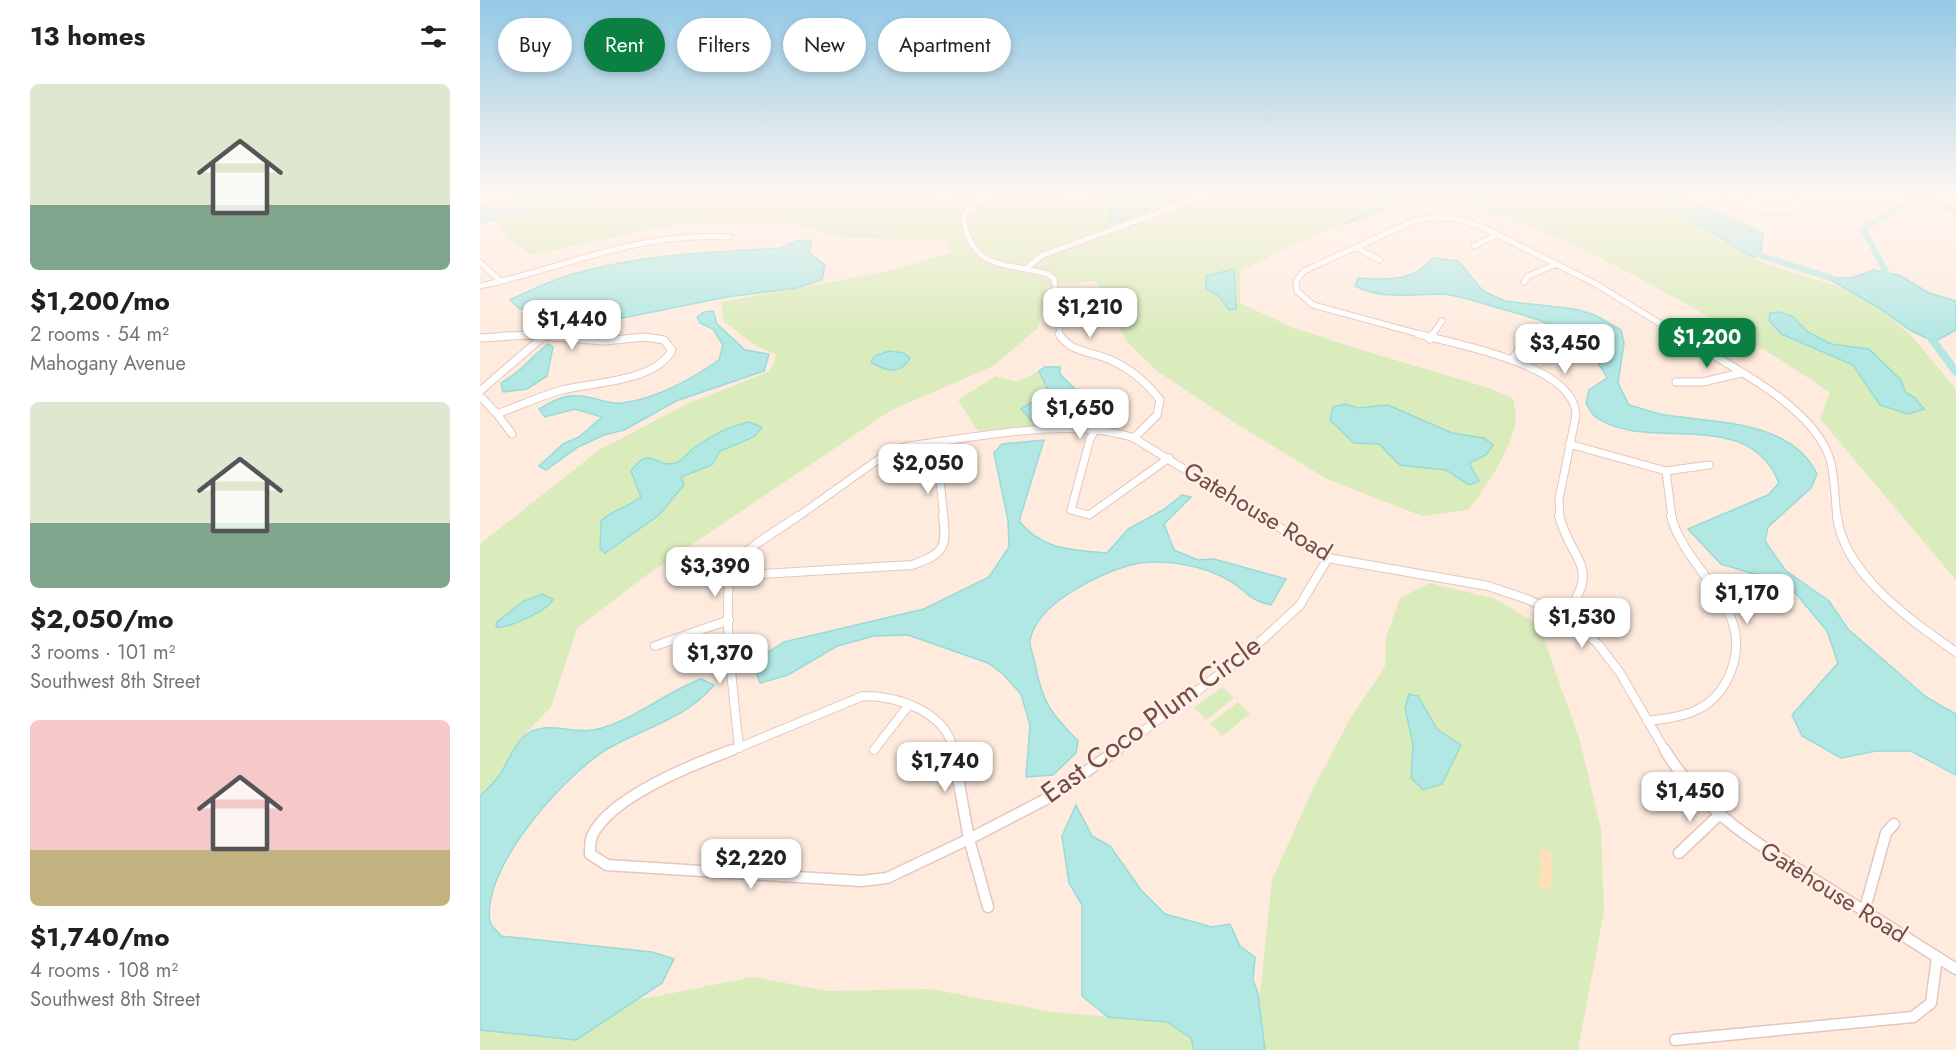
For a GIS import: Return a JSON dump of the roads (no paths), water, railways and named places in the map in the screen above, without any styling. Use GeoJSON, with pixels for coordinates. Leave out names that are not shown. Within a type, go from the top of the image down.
{"type":"FeatureCollection","features":[{"type":"Feature","properties":{"kind":"street"},"geometry":{"type":"LineString","coordinates":[[480,286],[592,252],[651,241]]}},
{"type":"Feature","properties":{"kind":"street"},"geometry":{"type":"LineString","coordinates":[[968,241],[974,250],[992,263],[1048,274],[1054,279],[1057,329],[1062,339],[1072,347],[1107,357],[1150,385],[1160,400],[1157,416],[1134,438]]}},
{"type":"Feature","properties":{"kind":"street"},"geometry":{"type":"LineString","coordinates":[[1025,269],[1043,255],[1083,241]]}},
{"type":"Feature","properties":{"kind":"street"},"geometry":{"type":"LineString","coordinates":[[1371,241],[1304,271],[1296,281],[1303,299],[1330,312],[1512,360],[1543,373],[1570,398],[1577,412],[1558,507],[1563,532],[1578,558],[1584,578],[1582,591],[1565,617]]}},
{"type":"Feature","properties":{"kind":"street"},"geometry":{"type":"LineString","coordinates":[[1474,246],[1484,241]]}},
{"type":"Feature","properties":{"kind":"street"},"geometry":{"type":"LineString","coordinates":[[1509,241],[1604,288],[1784,400],[1815,429],[1832,462],[1838,523],[1848,549],[1874,585],[1905,616],[1956,652]]}},
{"type":"Feature","properties":{"kind":"street"},"geometry":{"type":"LineString","coordinates":[[1356,248],[1380,260]]}},
{"type":"Feature","properties":{"kind":"street"},"geometry":{"type":"LineString","coordinates":[[480,262],[500,281]]}},
{"type":"Feature","properties":{"kind":"street"},"geometry":{"type":"LineString","coordinates":[[1524,282],[1528,276],[1557,264]]}},
{"type":"Feature","properties":{"kind":"street"},"geometry":{"type":"LineString","coordinates":[[1430,339],[1442,321]]}},
{"type":"Feature","properties":{"kind":"street"},"geometry":{"type":"LineString","coordinates":[[480,338],[523,333],[589,340],[648,337],[662,339],[670,344],[671,355],[656,368],[641,374],[561,390],[497,414]]}},
{"type":"Feature","properties":{"kind":"street"},"geometry":{"type":"LineString","coordinates":[[480,391],[544,335]]}},
{"type":"Feature","properties":{"kind":"street"},"geometry":{"type":"LineString","coordinates":[[1512,360],[1526,339]]}},
{"type":"Feature","properties":{"kind":"street"},"geometry":{"type":"LineString","coordinates":[[1676,382],[1703,382],[1741,373]]}},
{"type":"Feature","properties":{"kind":"street"},"geometry":{"type":"LineString","coordinates":[[480,396],[512,434]]}},
{"type":"Feature","properties":{"kind":"street"},"geometry":{"type":"LineString","coordinates":[[1096,428],[1090,439],[1071,510],[1089,515],[1169,458]]}},
{"type":"Feature","properties":{"kind":"street","name":"Gatehouse Road"},"geometry":{"type":"LineString","coordinates":[[730,576],[735,564],[746,553],[890,451],[1027,431],[1096,428],[1134,438],[1328,558],[1488,586],[1527,599],[1565,617],[1598,644],[1620,673],[1675,766],[1720,814],[1754,842],[1956,969]]}},
{"type":"Feature","properties":{"kind":"street"},"geometry":{"type":"LineString","coordinates":[[936,443],[946,541],[941,551],[912,565],[730,576],[729,620],[739,748],[788,729],[843,702],[863,696],[883,696],[932,715],[943,725],[952,742],[969,839],[988,907]]}},
{"type":"Feature","properties":{"kind":"street"},"geometry":{"type":"LineString","coordinates":[[1569,444],[1666,471],[1709,465]]}},
{"type":"Feature","properties":{"kind":"street"},"geometry":{"type":"LineString","coordinates":[[1647,721],[1695,715],[1717,699],[1733,669],[1738,638],[1725,606],[1708,576],[1687,552],[1674,528],[1666,471]]}},
{"type":"Feature","properties":{"kind":"street","name":"East Coco Plum Circle"},"geometry":{"type":"LineString","coordinates":[[739,748],[682,769],[639,793],[603,819],[591,837],[590,854],[607,865],[861,881],[887,878],[1048,798],[1096,766],[1248,653],[1300,605],[1328,558]]}},
{"type":"Feature","properties":{"kind":"street"},"geometry":{"type":"LineString","coordinates":[[655,646],[729,620]]}},
{"type":"Feature","properties":{"kind":"street"},"geometry":{"type":"LineString","coordinates":[[874,750],[908,705]]}},
{"type":"Feature","properties":{"kind":"street"},"geometry":{"type":"LineString","coordinates":[[1679,853],[1720,814]]}},
{"type":"Feature","properties":{"kind":"street"},"geometry":{"type":"LineString","coordinates":[[1864,912],[1886,833],[1894,824]]}},
{"type":"Feature","properties":{"kind":"street"},"geometry":{"type":"LineString","coordinates":[[1675,1040],[1913,1017],[1931,1003],[1937,957]]}},
{"type":"Feature","properties":{"kind":"water"},"geometry":{"type":"Polygon","coordinates":[[[796,241],[811,241],[810,253],[825,265],[822,280],[796,288],[727,297],[568,329],[558,324],[549,308],[520,309],[510,300],[566,276],[619,263],[699,253],[781,248],[796,241]]]}},
{"type":"Feature","properties":{"kind":"water"},"geometry":{"type":"Polygon","coordinates":[[[1725,241],[1762,241],[1761,250],[1754,257],[1725,241]]]}},
{"type":"Feature","properties":{"kind":"water"},"geometry":{"type":"Polygon","coordinates":[[[1433,258],[1458,261],[1483,291],[1505,301],[1575,309],[1595,315],[1621,330],[1624,343],[1618,383],[1629,405],[1665,415],[1750,427],[1789,443],[1805,456],[1817,474],[1811,488],[1768,527],[1765,541],[1785,570],[1829,601],[1848,629],[1926,697],[1956,714],[1956,775],[1911,751],[1876,751],[1841,758],[1802,736],[1792,715],[1838,663],[1827,631],[1788,584],[1721,564],[1688,529],[1768,495],[1779,483],[1765,459],[1745,445],[1722,437],[1643,432],[1619,428],[1597,418],[1586,403],[1589,390],[1607,378],[1586,348],[1560,329],[1513,312],[1454,296],[1441,294],[1386,295],[1355,286],[1358,278],[1399,278],[1417,272],[1433,258]]]}},
{"type":"Feature","properties":{"kind":"water"},"geometry":{"type":"Polygon","coordinates":[[[1234,269],[1236,309],[1229,310],[1219,296],[1206,289],[1206,276],[1234,269]]]}},
{"type":"Feature","properties":{"kind":"water"},"geometry":{"type":"Polygon","coordinates":[[[1873,270],[1899,275],[1929,293],[1956,301],[1956,330],[1934,342],[1910,330],[1879,308],[1827,278],[1852,278],[1873,270]]]}},
{"type":"Feature","properties":{"kind":"water"},"geometry":{"type":"Polygon","coordinates":[[[713,311],[717,324],[745,350],[769,354],[764,371],[676,401],[624,430],[604,435],[578,447],[546,470],[539,466],[563,444],[579,437],[602,417],[575,409],[545,417],[539,409],[568,396],[582,396],[613,403],[635,401],[685,381],[719,360],[723,345],[713,329],[700,323],[697,317],[704,312],[713,311]]]}},
{"type":"Feature","properties":{"kind":"water"},"geometry":{"type":"Polygon","coordinates":[[[1779,312],[1792,316],[1808,332],[1831,344],[1869,349],[1901,380],[1905,392],[1915,398],[1924,409],[1908,414],[1880,405],[1853,365],[1781,334],[1769,320],[1770,313],[1779,312]]]}},
{"type":"Feature","properties":{"kind":"water"},"geometry":{"type":"Polygon","coordinates":[[[548,344],[553,347],[547,376],[527,389],[503,392],[501,383],[548,344]]]}},
{"type":"Feature","properties":{"kind":"water"},"geometry":{"type":"Polygon","coordinates":[[[889,351],[904,353],[910,358],[897,370],[882,368],[871,362],[875,356],[889,351]]]}},
{"type":"Feature","properties":{"kind":"water"},"geometry":{"type":"Polygon","coordinates":[[[1045,367],[1060,367],[1060,374],[1078,392],[1115,392],[1122,395],[1120,401],[1104,403],[1065,419],[1053,418],[1034,423],[1021,409],[1049,392],[1039,371],[1045,367]]]}},
{"type":"Feature","properties":{"kind":"water"},"geometry":{"type":"Polygon","coordinates":[[[1345,404],[1358,408],[1388,405],[1452,433],[1484,438],[1493,445],[1486,455],[1469,463],[1479,481],[1469,485],[1446,470],[1400,465],[1379,444],[1354,443],[1330,420],[1333,407],[1345,404]]]}},
{"type":"Feature","properties":{"kind":"water"},"geometry":{"type":"Polygon","coordinates":[[[749,422],[762,427],[754,437],[720,451],[712,465],[681,477],[684,485],[659,515],[605,553],[600,549],[601,521],[641,497],[631,471],[638,463],[648,458],[662,463],[676,463],[713,436],[749,422]]]}},
{"type":"Feature","properties":{"kind":"water"},"geometry":{"type":"Polygon","coordinates":[[[1044,440],[1019,521],[1028,531],[1058,547],[1107,553],[1128,529],[1163,510],[1182,495],[1191,497],[1164,524],[1174,550],[1198,560],[1214,559],[1286,579],[1271,605],[1254,599],[1229,580],[1213,573],[1184,565],[1161,562],[1138,563],[1118,569],[1087,583],[1056,603],[1035,627],[1030,641],[1041,689],[1049,707],[1078,741],[1076,753],[1053,775],[1026,777],[1030,725],[1021,694],[1003,674],[988,663],[908,635],[874,636],[837,646],[788,675],[760,683],[753,662],[784,642],[924,609],[989,577],[1009,547],[1008,520],[994,453],[1002,444],[1044,440]]]}},
{"type":"Feature","properties":{"kind":"water"},"geometry":{"type":"Polygon","coordinates":[[[542,594],[553,599],[544,608],[518,622],[496,627],[497,622],[522,602],[542,594]]]}},
{"type":"Feature","properties":{"kind":"water"},"geometry":{"type":"Polygon","coordinates":[[[701,679],[714,685],[691,706],[609,748],[591,760],[550,799],[512,850],[498,875],[491,900],[490,922],[501,936],[652,952],[674,959],[662,983],[576,1040],[480,1030],[480,796],[499,776],[515,748],[527,734],[544,728],[583,731],[602,728],[628,718],[701,679]]]}},
{"type":"Feature","properties":{"kind":"water"},"geometry":{"type":"Polygon","coordinates":[[[1409,694],[1418,696],[1437,729],[1461,745],[1442,784],[1423,790],[1411,778],[1413,744],[1405,708],[1409,694]]]}},
{"type":"Feature","properties":{"kind":"water"},"geometry":{"type":"Polygon","coordinates":[[[1076,805],[1092,836],[1110,846],[1141,890],[1165,914],[1212,927],[1230,924],[1240,946],[1255,957],[1253,980],[1258,993],[1265,1050],[1194,1050],[1191,1038],[1167,1022],[1108,1017],[1082,996],[1082,905],[1069,883],[1062,836],[1076,805]]]}},
{"type":"Feature","properties":{"kind":"waterway"},"geometry":{"type":"LineString","coordinates":[[1869,241],[1890,279]]}},
{"type":"Feature","properties":{"kind":"waterway"},"geometry":{"type":"LineString","coordinates":[[1756,254],[1840,281]]}},
{"type":"Feature","properties":{"kind":"waterway"},"geometry":{"type":"LineString","coordinates":[[1928,334],[1956,372]]}}]}
